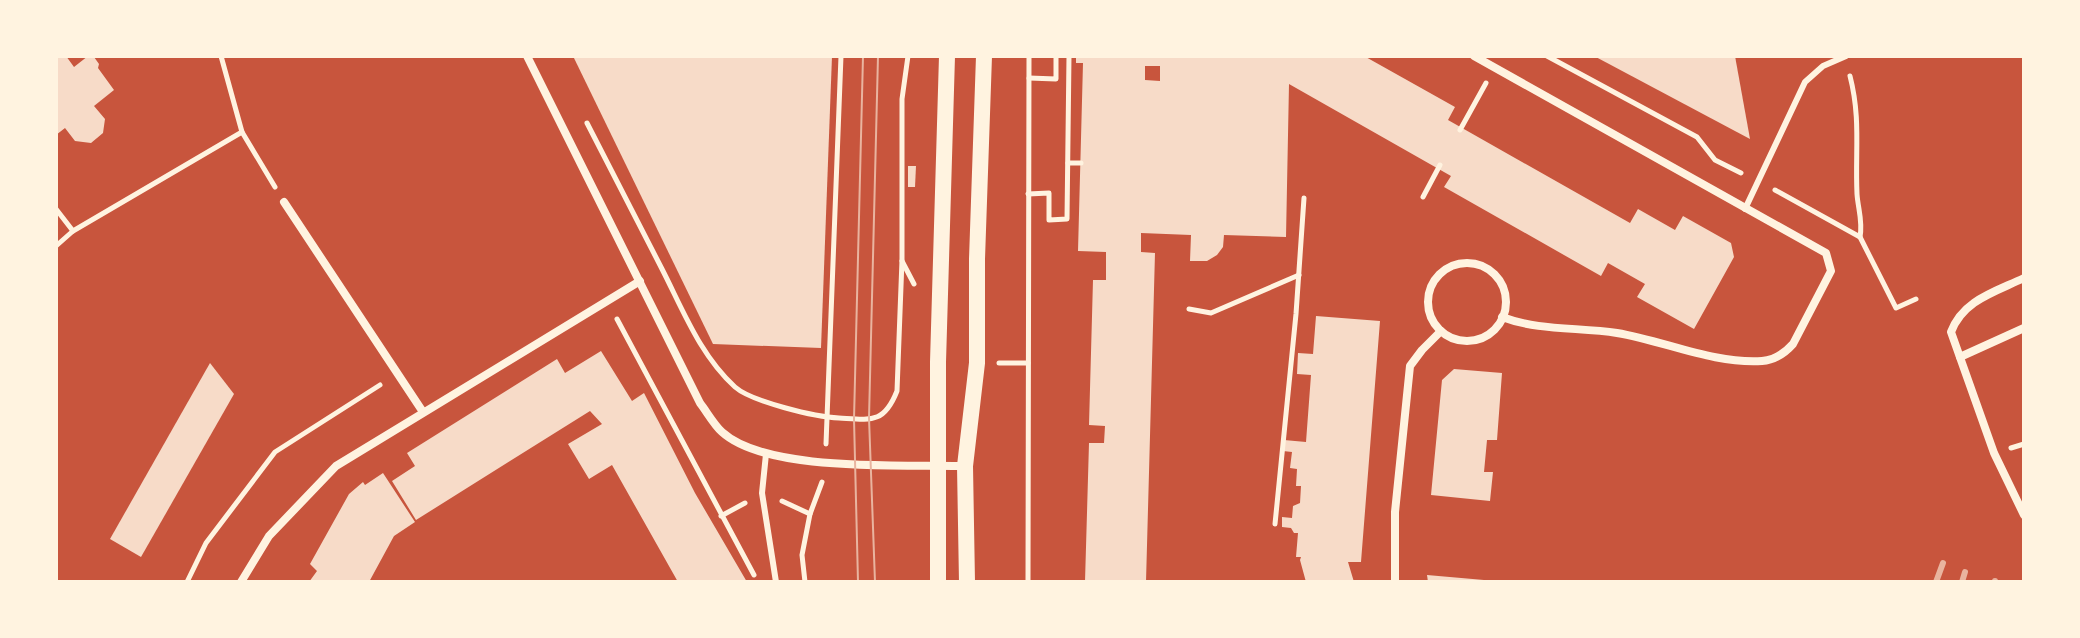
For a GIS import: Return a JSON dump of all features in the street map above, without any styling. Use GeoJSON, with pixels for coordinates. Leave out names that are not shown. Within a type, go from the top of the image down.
{"type":"FeatureCollection","features":[{"type":"Feature","properties":{"kind":"main road"},"geometry":{"type":"LineString","coordinates":[[938,582],[938,349],[947,56]]}},
{"type":"Feature","properties":{"kind":"main road"},"geometry":{"type":"LineString","coordinates":[[967,582],[965,466],[977,363],[984,56]]}},
{"type":"Feature","properties":{"kind":"street"},"geometry":{"type":"LineString","coordinates":[[527,56],[700,403],[722,432],[766,454],[826,462],[965,466]]}},
{"type":"Feature","properties":{"kind":"street"},"geometry":{"type":"LineString","coordinates":[[1474,56],[1826,253],[1831,271],[1793,344],[1785,352],[1767,360],[1734,361],[1617,333],[1523,325],[1502,317]]}},
{"type":"Feature","properties":{"kind":"street"},"geometry":{"type":"LineString","coordinates":[[284,202],[423,412]]}},
{"type":"Feature","properties":{"kind":"street"},"geometry":{"type":"LineString","coordinates":[[1460,264],[1484,267],[1502,285],[1505,297],[1502,317],[1493,331],[1472,341],[1461,341],[1441,331],[1433,323],[1428,298],[1438,276],[1460,264]]}},
{"type":"Feature","properties":{"kind":"street"},"geometry":{"type":"LineString","coordinates":[[2024,278],[1968,305],[1956,318],[1951,332],[1994,453],[2024,515]]}},
{"type":"Feature","properties":{"kind":"street"},"geometry":{"type":"LineString","coordinates":[[241,582],[269,536],[336,466],[640,281]]}},
{"type":"Feature","properties":{"kind":"street"},"geometry":{"type":"LineString","coordinates":[[1960,357],[2024,328]]}},
{"type":"Feature","properties":{"kind":"street"},"geometry":{"type":"LineString","coordinates":[[1395,582],[1395,512],[1410,366],[1441,331]]}},
{"type":"Feature","properties":{"kind":"lane"},"geometry":{"type":"LineString","coordinates":[[1745,209],[1805,82],[1814,72],[1846,56]]}},
{"type":"Feature","properties":{"kind":"lane"},"geometry":{"type":"LineString","coordinates":[[766,454],[762,493],[776,582]]}},
{"type":"Feature","properties":{"kind":"path"},"geometry":{"type":"LineString","coordinates":[[221,56],[242,132],[284,202]]}},
{"type":"Feature","properties":{"kind":"path"},"geometry":{"type":"LineString","coordinates":[[805,582],[802,555],[810,514],[826,462],[841,56]]}},
{"type":"Feature","properties":{"kind":"path"},"geometry":{"type":"LineString","coordinates":[[582,113],[706,355],[738,390],[783,407],[826,418],[880,417],[890,410],[897,391],[902,260],[902,99],[908,56]]}},
{"type":"Feature","properties":{"kind":"path"},"geometry":{"type":"LineString","coordinates":[[1028,582],[1029,56]]}},
{"type":"Feature","properties":{"kind":"path"},"geometry":{"type":"LineString","coordinates":[[1029,78],[1056,79],[1056,56]]}},
{"type":"Feature","properties":{"kind":"path"},"geometry":{"type":"LineString","coordinates":[[1028,194],[1049,193],[1049,220],[1067,219],[1069,56]]}},
{"type":"Feature","properties":{"kind":"path"},"geometry":{"type":"LineString","coordinates":[[1547,56],[1697,137],[1715,160],[1860,237],[1896,308],[1916,299]]}},
{"type":"Feature","properties":{"kind":"path"},"geometry":{"type":"LineString","coordinates":[[1837,58],[1849,73],[1859,126],[1857,195],[1863,223],[1860,237]]}},
{"type":"Feature","properties":{"kind":"path"},"geometry":{"type":"LineString","coordinates":[[1460,130],[1494,68]]}},
{"type":"Feature","properties":{"kind":"path"},"geometry":{"type":"LineString","coordinates":[[56,246],[73,231],[242,132]]}},
{"type":"Feature","properties":{"kind":"path"},"geometry":{"type":"LineString","coordinates":[[1068,163],[1081,163]]}},
{"type":"Feature","properties":{"kind":"path"},"geometry":{"type":"LineString","coordinates":[[1423,197],[1440,165]]}},
{"type":"Feature","properties":{"kind":"path"},"geometry":{"type":"LineString","coordinates":[[1275,524],[1304,198]]}},
{"type":"Feature","properties":{"kind":"path"},"geometry":{"type":"LineString","coordinates":[[56,209],[73,231]]}},
{"type":"Feature","properties":{"kind":"path"},"geometry":{"type":"LineString","coordinates":[[1189,309],[1211,313],[1299,275]]}},
{"type":"Feature","properties":{"kind":"path"},"geometry":{"type":"LineString","coordinates":[[607,301],[758,582]]}},
{"type":"Feature","properties":{"kind":"path"},"geometry":{"type":"LineString","coordinates":[[187,582],[206,543],[275,452],[397,374]]}},
{"type":"Feature","properties":{"kind":"building"},"geometry":{"type":"Polygon","coordinates":[[[56,56],[66,56],[74,67],[88,56],[94,57],[114,90],[94,106],[105,119],[103,133],[91,143],[75,141],[65,128],[56,135],[56,56]]]}},
{"type":"Feature","properties":{"kind":"building"},"geometry":{"type":"Polygon","coordinates":[[[573,56],[832,56],[821,348],[713,344],[573,56]]]}},
{"type":"Feature","properties":{"kind":"building"},"geometry":{"type":"Polygon","coordinates":[[[1076,56],[1364,56],[1455,107],[1448,120],[1630,223],[1638,209],[1675,230],[1683,216],[1731,243],[1734,257],[1694,329],[1637,297],[1645,284],[1608,263],[1601,276],[1444,187],[1451,176],[1289,84],[1286,237],[1224,235],[1223,247],[1217,255],[1207,261],[1190,261],[1191,235],[1141,233],[1141,252],[1155,253],[1146,582],[1085,582],[1089,443],[1104,443],[1105,426],[1089,425],[1093,280],[1106,280],[1106,252],[1078,251],[1083,63],[1076,63],[1076,56]],[[1145,66],[1145,80],[1160,81],[1160,66],[1145,66]]]}},
{"type":"Feature","properties":{"kind":"building"},"geometry":{"type":"Polygon","coordinates":[[[1594,56],[1735,56],[1750,139],[1594,56]]]}},
{"type":"Feature","properties":{"kind":"building"},"geometry":{"type":"Polygon","coordinates":[[[908,166],[916,166],[915,187],[908,187],[908,166]]]}},
{"type":"Feature","properties":{"kind":"building"},"geometry":{"type":"Polygon","coordinates":[[[1316,316],[1380,321],[1361,562],[1348,562],[1354,582],[1306,582],[1301,557],[1296,557],[1298,533],[1282,527],[1282,517],[1292,518],[1293,506],[1300,503],[1301,486],[1296,486],[1297,469],[1290,468],[1292,452],[1283,451],[1284,440],[1306,442],[1311,375],[1297,374],[1298,353],[1313,354],[1316,316]]]}},
{"type":"Feature","properties":{"kind":"building"},"geometry":{"type":"Polygon","coordinates":[[[601,351],[632,401],[644,393],[695,493],[747,582],[678,582],[612,465],[589,479],[568,444],[602,424],[590,411],[416,520],[392,481],[415,466],[407,453],[557,359],[565,373],[601,351]]]}},
{"type":"Feature","properties":{"kind":"building"},"geometry":{"type":"Polygon","coordinates":[[[210,363],[234,394],[141,557],[110,539],[210,363]]]}},
{"type":"Feature","properties":{"kind":"building"},"geometry":{"type":"Polygon","coordinates":[[[1454,369],[1502,373],[1497,440],[1487,440],[1484,472],[1493,472],[1490,501],[1431,495],[1442,380],[1454,369]]]}},
{"type":"Feature","properties":{"kind":"building"},"geometry":{"type":"Polygon","coordinates":[[[383,473],[415,522],[394,536],[369,582],[309,582],[317,571],[310,564],[349,494],[363,482],[365,485],[383,473]]]}},
{"type":"Feature","properties":{"kind":"building"},"geometry":{"type":"Polygon","coordinates":[[[1427,575],[1484,580],[1484,582],[1428,582],[1427,575]]]}},
{"type":"Feature","properties":{"kind":"tram line"},"geometry":{"type":"LineString","coordinates":[[858,582],[854,419],[863,56]]}},
{"type":"Feature","properties":{"kind":"tram line"},"geometry":{"type":"LineString","coordinates":[[875,582],[869,418],[878,56]]}},
{"type":"Feature","properties":{"kind":"railway"},"geometry":{"type":"LineString","coordinates":[[1936,582],[1943,563]]}},
{"type":"Feature","properties":{"kind":"railway"},"geometry":{"type":"LineString","coordinates":[[1962,582],[1965,572]]}}]}
